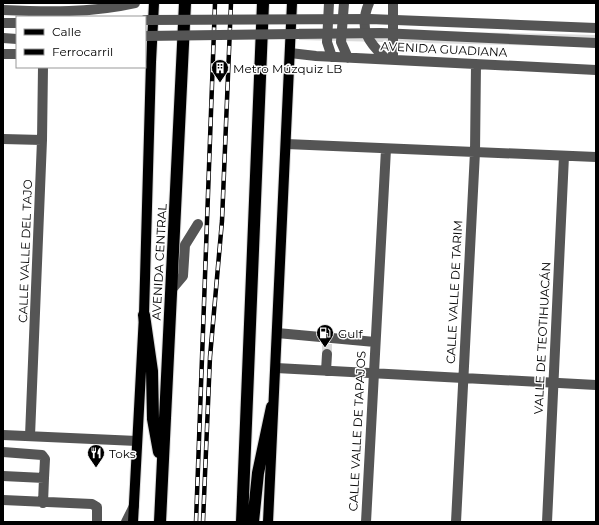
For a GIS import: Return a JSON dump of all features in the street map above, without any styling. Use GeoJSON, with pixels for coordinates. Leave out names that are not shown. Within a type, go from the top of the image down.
{"type":"FeatureCollection","features":[{"type":"Feature","properties":{"kind":"highway","name":"AVENIDA CENTRAL"},"geometry":{"type":"LineString","coordinates":[[160,522],[185,3]]}},
{"type":"Feature","properties":{"kind":"highway"},"geometry":{"type":"LineString","coordinates":[[242,522],[263,3]]}},
{"type":"Feature","properties":{"kind":"highway"},"geometry":{"type":"LineString","coordinates":[[144,314],[152,372],[153,419],[163,470]]}},
{"type":"Feature","properties":{"kind":"highway"},"geometry":{"type":"LineString","coordinates":[[253,522],[258,473],[272,407]]}},
{"type":"Feature","properties":{"kind":"main road","name":"AVENIDA CENTRAL"},"geometry":{"type":"LineString","coordinates":[[133,522],[144,314],[148,62],[154,3]]}},
{"type":"Feature","properties":{"kind":"main road"},"geometry":{"type":"LineString","coordinates":[[268,522],[272,407],[276,368],[292,3]]}},
{"type":"Feature","properties":{"kind":"street"},"geometry":{"type":"LineString","coordinates":[[3,10],[50,7],[100,13],[116,7],[135,3]]}},
{"type":"Feature","properties":{"kind":"street"},"geometry":{"type":"LineString","coordinates":[[329,3],[327,42],[332,57]]}},
{"type":"Feature","properties":{"kind":"street"},"geometry":{"type":"LineString","coordinates":[[344,3],[341,42],[348,58]]}},
{"type":"Feature","properties":{"kind":"street"},"geometry":{"type":"LineString","coordinates":[[369,3],[365,13],[364,27],[368,40],[390,60]]}},
{"type":"Feature","properties":{"kind":"street"},"geometry":{"type":"LineString","coordinates":[[390,60],[393,3]]}},
{"type":"Feature","properties":{"kind":"street"},"geometry":{"type":"LineString","coordinates":[[116,7],[118,16]]}},
{"type":"Feature","properties":{"kind":"street"},"geometry":{"type":"LineString","coordinates":[[146,20],[370,19],[596,28]]}},
{"type":"Feature","properties":{"kind":"street"},"geometry":{"type":"LineString","coordinates":[[3,23],[16,23]]}},
{"type":"Feature","properties":{"kind":"street"},"geometry":{"type":"LineString","coordinates":[[146,36],[381,33],[596,43]]}},
{"type":"Feature","properties":{"kind":"street"},"geometry":{"type":"LineString","coordinates":[[3,38],[16,38]]}},
{"type":"Feature","properties":{"kind":"street","name":"AVENIDA GUADIANA"},"geometry":{"type":"LineString","coordinates":[[290,53],[348,58],[596,70]]}},
{"type":"Feature","properties":{"kind":"street"},"geometry":{"type":"LineString","coordinates":[[3,54],[16,54]]}},
{"type":"Feature","properties":{"kind":"street","name":"CALLE VALLE DE TARIM"},"geometry":{"type":"LineString","coordinates":[[456,522],[475,152],[476,64]]}},
{"type":"Feature","properties":{"kind":"street","name":"CALLE VALLE DEL TAJO"},"geometry":{"type":"LineString","coordinates":[[30,436],[42,140],[43,68]]}},
{"type":"Feature","properties":{"kind":"street"},"geometry":{"type":"LineString","coordinates":[[3,139],[42,140]]}},
{"type":"Feature","properties":{"kind":"street"},"geometry":{"type":"LineString","coordinates":[[286,144],[596,157]]}},
{"type":"Feature","properties":{"kind":"street","name":"CALLE VALLE DE TAPAJOS"},"geometry":{"type":"LineString","coordinates":[[366,522],[386,149]]}},
{"type":"Feature","properties":{"kind":"street","name":"VALLE DE TEOTIHUACÁN"},"geometry":{"type":"LineString","coordinates":[[547,522],[564,156]]}},
{"type":"Feature","properties":{"kind":"street"},"geometry":{"type":"LineString","coordinates":[[172,289],[184,276],[185,245],[198,224]]}},
{"type":"Feature","properties":{"kind":"street"},"geometry":{"type":"LineString","coordinates":[[277,332],[327,339],[375,342]]}},
{"type":"Feature","properties":{"kind":"street"},"geometry":{"type":"LineString","coordinates":[[326,370],[327,354]]}},
{"type":"Feature","properties":{"kind":"street"},"geometry":{"type":"LineString","coordinates":[[276,368],[596,385]]}},
{"type":"Feature","properties":{"kind":"street"},"geometry":{"type":"LineString","coordinates":[[3,435],[137,441]]}},
{"type":"Feature","properties":{"kind":"street"},"geometry":{"type":"LineString","coordinates":[[3,452],[42,455],[45,460],[43,503]]}},
{"type":"Feature","properties":{"kind":"street"},"geometry":{"type":"LineString","coordinates":[[3,476],[44,478]]}},
{"type":"Feature","properties":{"kind":"street"},"geometry":{"type":"LineString","coordinates":[[3,500],[95,505],[97,510],[97,522]]}},
{"type":"Feature","properties":{"kind":"street"},"geometry":{"type":"LineString","coordinates":[[126,522],[134,506]]}},
{"type":"Feature","properties":{"kind":"shaded area"},"geometry":{"type":"Polygon","coordinates":[[[299,28],[596,35],[596,47],[299,40],[299,28]]]}},
{"type":"Feature","properties":{"kind":"tunnel"},"geometry":{"type":"LineString","coordinates":[[327,342],[327,354]]}},
{"type":"Feature","properties":{"kind":"railway"},"geometry":{"type":"LineString","coordinates":[[196,522],[215,3]]}},
{"type":"Feature","properties":{"kind":"railway"},"geometry":{"type":"LineString","coordinates":[[203,522],[210,357],[222,221],[231,3]]}},
{"type":"Feature","properties":{"kind":"place","name":"Metro Múzquiz LB"},"geometry":{"type":"Point","coordinates":[220,83]}},
{"type":"Feature","properties":{"kind":"place","name":"Gulf"},"geometry":{"type":"Point","coordinates":[325,348]}},
{"type":"Feature","properties":{"kind":"place","name":"Toks"},"geometry":{"type":"Point","coordinates":[96,468]}}]}
